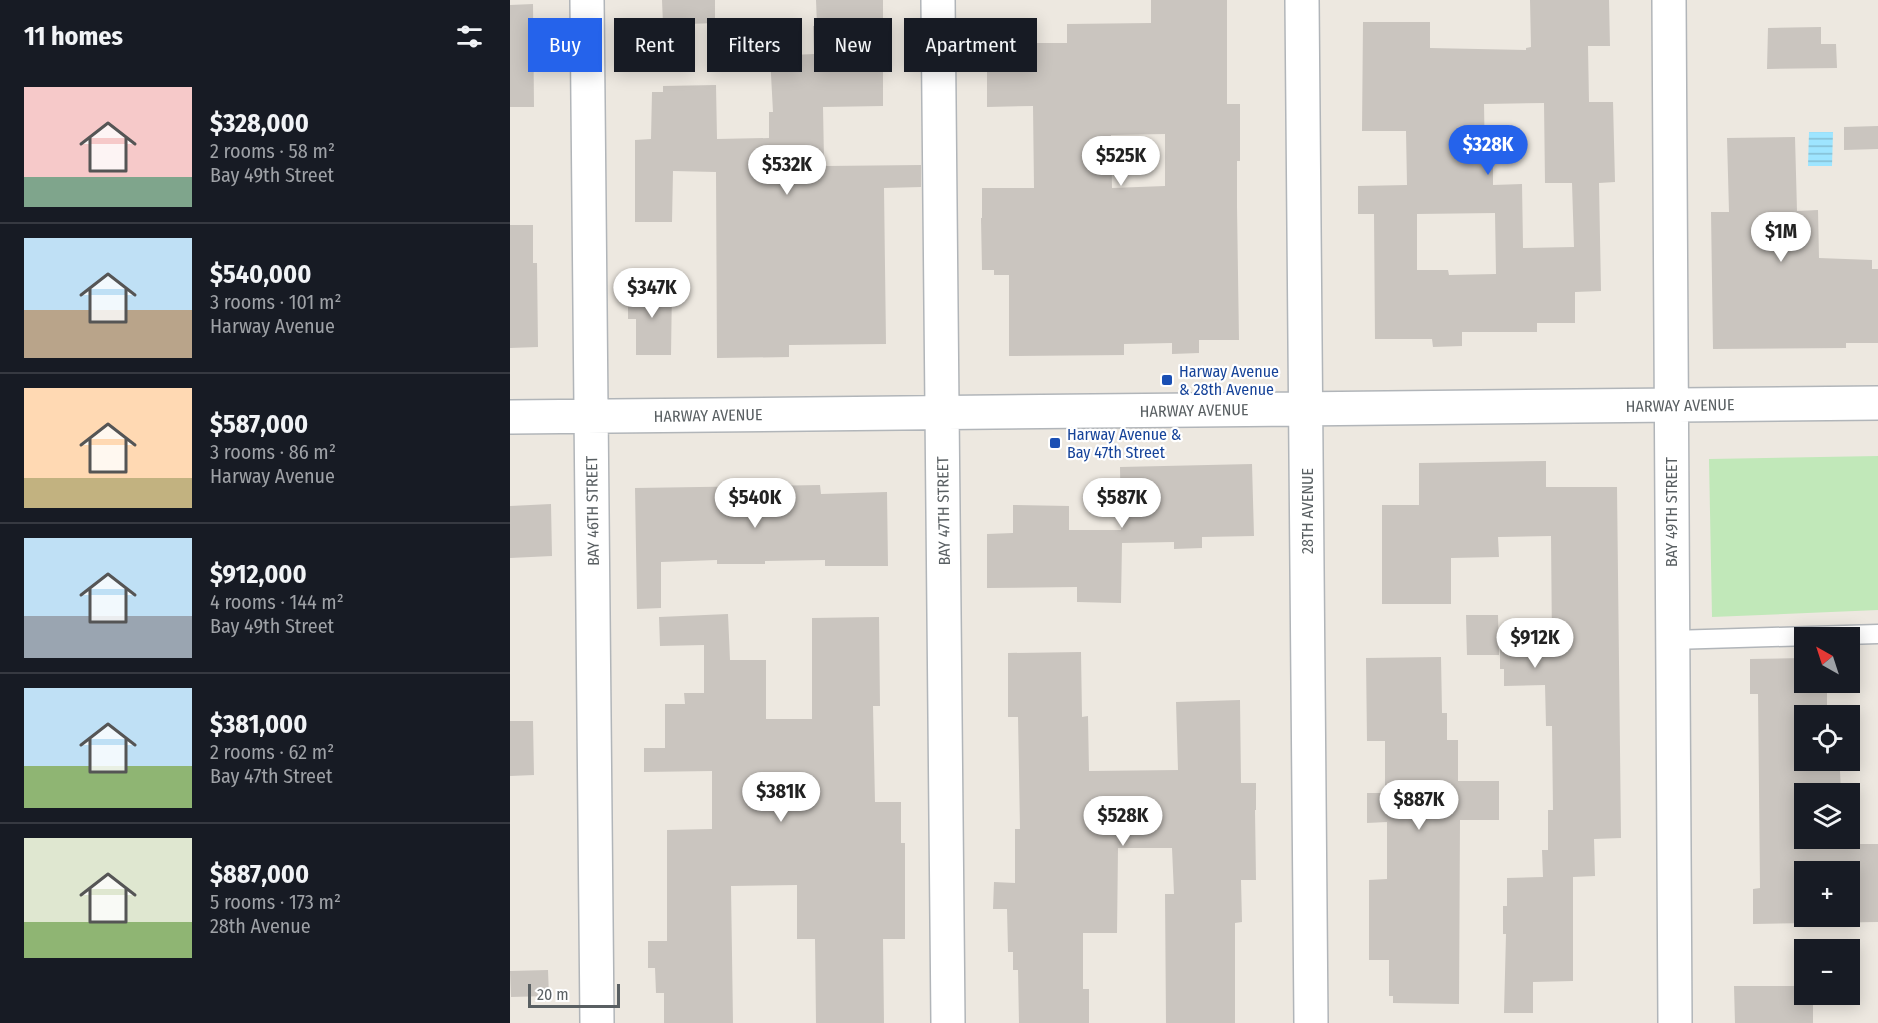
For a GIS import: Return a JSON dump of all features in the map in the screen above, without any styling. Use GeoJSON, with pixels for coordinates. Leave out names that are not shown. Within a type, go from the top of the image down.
{"type":"FeatureCollection","features":[{"type":"Feature","properties":{"kind":"street","name":"BAY 46TH STREET"},"geometry":{"type":"LineString","coordinates":[[587,0],[597,1023]]}},
{"type":"Feature","properties":{"kind":"street","name":"BAY 47TH STREET"},"geometry":{"type":"LineString","coordinates":[[938,0],[948,1023]]}},
{"type":"Feature","properties":{"kind":"street","name":"28TH AVENUE"},"geometry":{"type":"LineString","coordinates":[[1302,0],[1311,1023]]}},
{"type":"Feature","properties":{"kind":"street","name":"BAY 49TH STREET"},"geometry":{"type":"LineString","coordinates":[[1669,0],[1675,1023]]}},
{"type":"Feature","properties":{"kind":"street","name":"HARWAY AVENUE"},"geometry":{"type":"LineString","coordinates":[[510,417],[1878,403]]}},
{"type":"Feature","properties":{"kind":"lane"},"geometry":{"type":"LineString","coordinates":[[1672,640],[1878,634]]}},
{"type":"Feature","properties":{"kind":"green space"},"geometry":{"type":"Polygon","coordinates":[[[1878,456],[1878,610],[1712,617],[1709,459],[1878,456]]]}},
{"type":"Feature","properties":{"kind":"water"},"geometry":{"type":"Polygon","coordinates":[[[1809,132],[1833,132],[1832,166],[1808,166],[1809,132]]]}},
{"type":"Feature","properties":{"kind":"building"},"geometry":{"type":"Polygon","coordinates":[[[662,0],[715,0],[715,18],[707,18],[707,23],[695,24],[695,18],[663,18],[662,0]]]}},
{"type":"Feature","properties":{"kind":"building"},"geometry":{"type":"Polygon","coordinates":[[[816,0],[883,0],[883,18],[817,18],[816,0]]]}},
{"type":"Feature","properties":{"kind":"building"},"geometry":{"type":"Polygon","coordinates":[[[1151,0],[1227,0],[1227,104],[1240,104],[1240,161],[1237,161],[1239,340],[1199,340],[1199,353],[1172,354],[1172,343],[1124,344],[1124,355],[1009,356],[1009,275],[994,275],[994,270],[982,270],[982,188],[1034,188],[1033,106],[987,107],[987,72],[1037,72],[1037,43],[1067,43],[1067,24],[1151,23],[1151,0]],[[1165,134],[1111,135],[1112,188],[1165,186],[1165,134]]]}},
{"type":"Feature","properties":{"kind":"building"},"geometry":{"type":"Polygon","coordinates":[[[1530,0],[1609,0],[1610,46],[1588,46],[1589,102],[1613,102],[1615,182],[1599,183],[1601,291],[1575,292],[1575,323],[1537,323],[1537,332],[1462,332],[1462,346],[1433,347],[1432,339],[1375,339],[1374,214],[1358,214],[1358,186],[1407,185],[1406,131],[1362,131],[1363,22],[1430,22],[1430,48],[1526,50],[1531,47],[1530,0]],[[1544,103],[1484,104],[1485,162],[1493,162],[1493,185],[1522,184],[1523,248],[1574,247],[1572,183],[1545,183],[1544,103]],[[1495,213],[1417,214],[1417,270],[1448,270],[1449,275],[1496,274],[1495,213]]]}},
{"type":"Feature","properties":{"kind":"building"},"geometry":{"type":"Polygon","coordinates":[[[533,4],[533,18],[528,18],[528,72],[534,72],[534,107],[510,107],[510,5],[533,4]]]}},
{"type":"Feature","properties":{"kind":"building"},"geometry":{"type":"Polygon","coordinates":[[[1821,27],[1821,44],[1836,44],[1837,68],[1767,69],[1768,28],[1821,27]]]}},
{"type":"Feature","properties":{"kind":"building"},"geometry":{"type":"Polygon","coordinates":[[[814,54],[814,72],[883,72],[883,106],[823,107],[826,166],[921,165],[921,187],[884,188],[886,344],[789,345],[789,357],[717,358],[716,172],[673,171],[672,222],[635,222],[635,140],[651,139],[652,92],[663,92],[663,86],[716,85],[717,139],[769,138],[769,112],[773,112],[771,72],[802,72],[802,55],[814,54]]]}},
{"type":"Feature","properties":{"kind":"building"},"geometry":{"type":"Polygon","coordinates":[[[1878,126],[1878,149],[1844,150],[1844,127],[1878,126]]]}},
{"type":"Feature","properties":{"kind":"building"},"geometry":{"type":"Polygon","coordinates":[[[1795,137],[1797,211],[1818,210],[1819,258],[1872,260],[1872,269],[1878,269],[1878,343],[1846,343],[1846,348],[1713,349],[1711,212],[1729,212],[1727,138],[1795,137]]]}},
{"type":"Feature","properties":{"kind":"building"},"geometry":{"type":"Polygon","coordinates":[[[510,225],[533,225],[533,263],[537,263],[538,347],[510,348],[510,225]]]}},
{"type":"Feature","properties":{"kind":"building"},"geometry":{"type":"Polygon","coordinates":[[[636,286],[672,287],[671,355],[636,355],[636,319],[628,319],[628,291],[636,291],[636,286]]]}},
{"type":"Feature","properties":{"kind":"building"},"geometry":{"type":"Polygon","coordinates":[[[1546,461],[1546,487],[1617,487],[1621,838],[1594,839],[1595,876],[1573,877],[1573,981],[1533,982],[1533,1013],[1504,1013],[1506,934],[1503,934],[1503,906],[1507,906],[1507,878],[1543,877],[1542,850],[1548,850],[1548,810],[1553,810],[1552,726],[1546,726],[1545,685],[1504,686],[1504,669],[1500,669],[1500,646],[1552,645],[1551,536],[1498,537],[1499,557],[1451,558],[1451,604],[1382,604],[1382,505],[1419,505],[1419,463],[1546,461]]]}},
{"type":"Feature","properties":{"kind":"building"},"geometry":{"type":"Polygon","coordinates":[[[1252,464],[1254,536],[1202,537],[1202,548],[1174,549],[1174,542],[1122,543],[1121,603],[1077,602],[1077,587],[987,588],[987,534],[1013,533],[1013,505],[1069,506],[1069,530],[1121,530],[1120,467],[1252,464]]]}},
{"type":"Feature","properties":{"kind":"building"},"geometry":{"type":"Polygon","coordinates":[[[820,485],[821,494],[887,492],[888,566],[825,566],[825,560],[765,561],[765,564],[717,564],[717,560],[661,562],[661,608],[637,609],[635,488],[820,485]]]}},
{"type":"Feature","properties":{"kind":"building"},"geometry":{"type":"Polygon","coordinates":[[[551,504],[552,556],[510,558],[510,506],[551,504]]]}},
{"type":"Feature","properties":{"kind":"building"},"geometry":{"type":"Polygon","coordinates":[[[728,614],[730,660],[766,660],[766,719],[812,719],[812,618],[879,617],[880,706],[873,706],[875,802],[901,802],[901,843],[905,843],[905,939],[883,939],[884,1023],[816,1023],[815,939],[797,939],[797,885],[731,886],[733,1023],[664,1023],[664,993],[656,993],[655,968],[648,968],[648,941],[667,941],[667,830],[712,829],[712,771],[644,772],[644,748],[665,748],[665,704],[685,704],[684,693],[704,693],[704,645],[660,646],[659,617],[728,614]]]}},
{"type":"Feature","properties":{"kind":"building"},"geometry":{"type":"Polygon","coordinates":[[[1466,615],[1498,615],[1499,655],[1467,655],[1466,615]]]}},
{"type":"Feature","properties":{"kind":"building"},"geometry":{"type":"Polygon","coordinates":[[[1081,652],[1082,717],[1088,716],[1089,771],[1178,770],[1176,702],[1240,700],[1241,783],[1256,783],[1256,880],[1241,880],[1242,922],[1235,923],[1235,1023],[1166,1023],[1165,894],[1174,894],[1172,848],[1118,848],[1117,933],[1083,933],[1083,989],[1089,989],[1089,1023],[1019,1023],[1018,970],[1013,970],[1013,952],[1008,952],[1007,909],[993,909],[994,882],[1015,883],[1015,829],[1020,829],[1018,717],[1008,717],[1008,653],[1081,652]]]}},
{"type":"Feature","properties":{"kind":"building"},"geometry":{"type":"Polygon","coordinates":[[[1441,657],[1442,713],[1447,713],[1447,740],[1458,740],[1458,781],[1499,781],[1499,820],[1460,820],[1459,1004],[1393,1003],[1393,996],[1389,996],[1389,960],[1369,960],[1369,880],[1387,879],[1387,822],[1367,823],[1367,793],[1385,793],[1385,741],[1367,741],[1366,658],[1441,657]]]}},
{"type":"Feature","properties":{"kind":"building"},"geometry":{"type":"Polygon","coordinates":[[[1794,658],[1794,693],[1827,693],[1827,705],[1794,705],[1794,771],[1840,771],[1841,783],[1794,783],[1794,849],[1860,849],[1860,844],[1878,844],[1878,922],[1860,922],[1860,861],[1794,861],[1794,923],[1753,924],[1753,889],[1760,888],[1758,694],[1750,694],[1750,659],[1794,658]]]}},
{"type":"Feature","properties":{"kind":"building"},"geometry":{"type":"Polygon","coordinates":[[[510,721],[533,721],[534,775],[510,776],[510,721]]]}},
{"type":"Feature","properties":{"kind":"building"},"geometry":{"type":"Polygon","coordinates":[[[548,970],[549,996],[511,997],[510,971],[548,970]]]}},
{"type":"Feature","properties":{"kind":"building"},"geometry":{"type":"Polygon","coordinates":[[[1734,986],[1794,986],[1794,1005],[1813,1005],[1813,1023],[1735,1023],[1734,986]]]}},
{"type":"Feature","properties":{"kind":"place","name":"Harway Avenue & 28th Avenue"},"geometry":{"type":"Point","coordinates":[1167,380]}},
{"type":"Feature","properties":{"kind":"place","name":"Harway Avenue & Bay 47th Street"},"geometry":{"type":"Point","coordinates":[1055,443]}}]}
